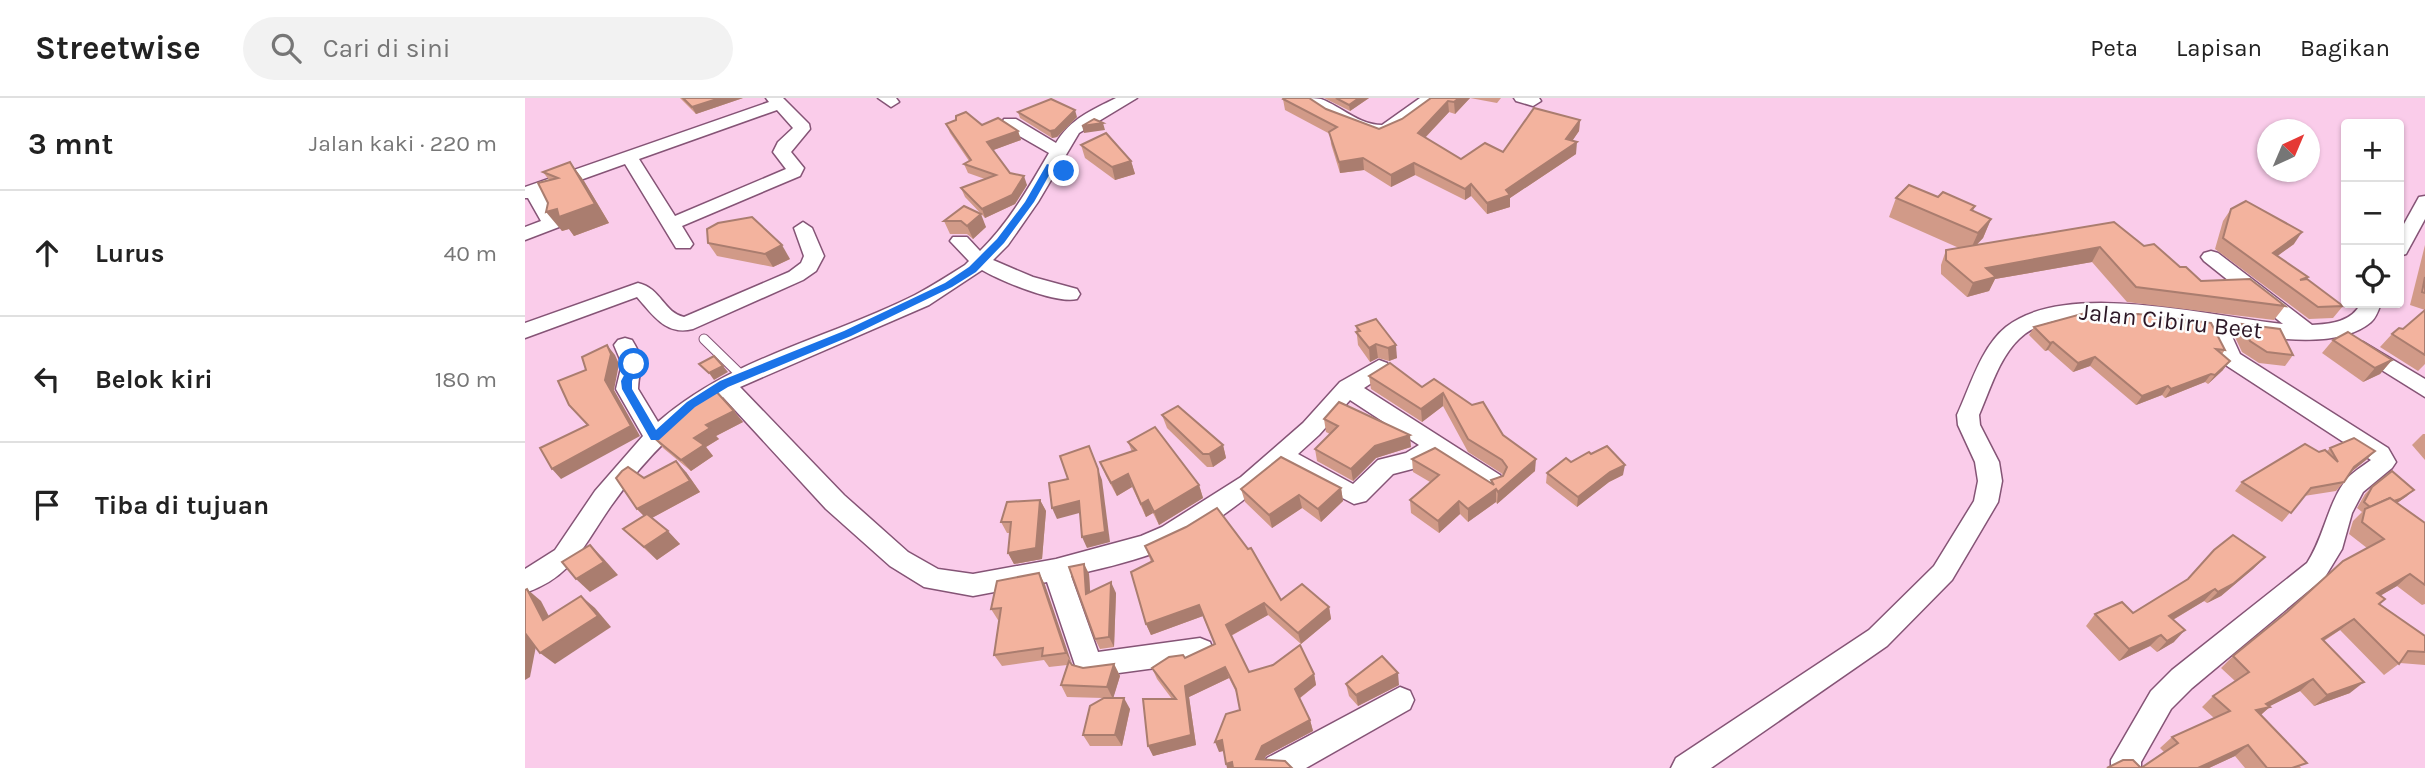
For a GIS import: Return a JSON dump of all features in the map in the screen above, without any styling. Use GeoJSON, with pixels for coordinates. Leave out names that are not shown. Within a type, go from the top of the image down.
{"type":"FeatureCollection","features":[{"type":"Feature","properties":{"kind":"street"},"geometry":{"type":"LineString","coordinates":[[525,582],[564,557],[603,498],[655,437],[691,405],[733,380],[922,300],[949,285],[981,261],[1001,241],[1059,164],[1072,130],[1086,107],[1129,98]]}},
{"type":"Feature","properties":{"kind":"street"},"geometry":{"type":"LineString","coordinates":[[1307,98],[1353,122],[1381,131],[1431,98]]}},
{"type":"Feature","properties":{"kind":"street"},"geometry":{"type":"LineString","coordinates":[[525,234],[552,223],[529,192],[630,158],[777,101],[801,124],[801,129],[784,146],[782,152],[795,168],[794,172],[671,224]]}},
{"type":"Feature","properties":{"kind":"street"},"geometry":{"type":"LineString","coordinates":[[1010,123],[1059,164]]}},
{"type":"Feature","properties":{"kind":"street"},"geometry":{"type":"LineString","coordinates":[[630,158],[683,244]]}},
{"type":"Feature","properties":{"kind":"street"},"geometry":{"type":"LineString","coordinates":[[1006,199],[1029,202]]}},
{"type":"Feature","properties":{"kind":"street"},"geometry":{"type":"LineString","coordinates":[[2402,245],[2425,201]]}},
{"type":"Feature","properties":{"kind":"street"},"geometry":{"type":"LineString","coordinates":[[525,331],[638,290],[643,290],[669,321],[686,324],[796,276],[809,267],[814,256],[803,228]]}},
{"type":"Feature","properties":{"kind":"street"},"geometry":{"type":"LineString","coordinates":[[960,242],[965,250],[981,261],[1033,284],[1070,295]]}},
{"type":"Feature","properties":{"kind":"street"},"geometry":{"type":"LineString","coordinates":[[2211,257],[2308,332]]}},
{"type":"Feature","properties":{"kind":"street","name":"Jalan Cibiru Beet"},"geometry":{"type":"LineString","coordinates":[[1700,764],[1878,638],[1943,573],[1986,502],[1990,481],[1987,462],[1969,425],[1968,415],[1997,356],[2014,331],[2036,316],[2059,310],[2148,314],[2274,331],[2308,332],[2333,330],[2350,325],[2363,318],[2368,308]]}},
{"type":"Feature","properties":{"kind":"street"},"geometry":{"type":"LineString","coordinates":[[2126,768],[2126,760],[2161,700],[2201,660],[2316,570],[2330,549],[2340,513],[2354,486],[2384,463],[2380,454],[2232,359],[2214,323]]}},
{"type":"Feature","properties":{"kind":"street"},"geometry":{"type":"LineString","coordinates":[[2333,330],[2425,390]]}},
{"type":"Feature","properties":{"kind":"street"},"geometry":{"type":"LineString","coordinates":[[625,345],[634,364],[627,381],[627,389],[655,437]]}},
{"type":"Feature","properties":{"kind":"street"},"geometry":{"type":"LineString","coordinates":[[733,380],[835,502],[899,559],[933,579],[973,585],[1056,570],[1147,545],[1171,534],[1214,508],[1281,455],[1311,429],[1348,388],[1379,368]]}},
{"type":"Feature","properties":{"kind":"street"},"geometry":{"type":"LineString","coordinates":[[1348,388],[1492,481]]}},
{"type":"Feature","properties":{"kind":"street"},"geometry":{"type":"LineString","coordinates":[[1281,455],[1354,495],[1386,466],[1412,461],[1438,445]]}},
{"type":"Feature","properties":{"kind":"street"},"geometry":{"type":"LineString","coordinates":[[1056,570],[1089,665],[1201,650]]}},
{"type":"Feature","properties":{"kind":"street"},"geometry":{"type":"LineString","coordinates":[[1277,768],[1352,729],[1400,700]]}},
{"type":"Feature","properties":{"kind":"lane"},"geometry":{"type":"LineString","coordinates":[[703,339],[733,380]]}},
{"type":"Feature","properties":{"kind":"building"},"geometry":{"type":"Polygon","coordinates":[[[683,98],[720,98],[692,107],[683,98]]]}},
{"type":"Feature","properties":{"kind":"building"},"geometry":{"type":"Polygon","coordinates":[[[1284,98],[1309,98],[1326,109],[1379,129],[1402,119],[1431,98],[1459,98],[1454,102],[1448,101],[1418,133],[1461,159],[1485,143],[1503,152],[1534,108],[1580,120],[1566,139],[1577,142],[1506,190],[1510,195],[1487,203],[1471,184],[1465,189],[1414,163],[1391,175],[1363,158],[1339,162],[1329,132],[1337,127],[1284,98]]]}},
{"type":"Feature","properties":{"kind":"building"},"geometry":{"type":"Polygon","coordinates":[[[1336,98],[1359,98],[1349,105],[1336,98]]]}},
{"type":"Feature","properties":{"kind":"building"},"geometry":{"type":"Polygon","coordinates":[[[1051,99],[1075,110],[1055,130],[1050,131],[1018,112],[1051,99]]]}},
{"type":"Feature","properties":{"kind":"building"},"geometry":{"type":"Polygon","coordinates":[[[966,112],[982,125],[998,118],[1018,131],[987,142],[1010,173],[1024,176],[1012,195],[982,209],[961,188],[996,175],[964,164],[971,160],[946,124],[966,112]]]}},
{"type":"Feature","properties":{"kind":"building"},"geometry":{"type":"Polygon","coordinates":[[[1094,119],[1103,123],[1082,126],[1094,119]]]}},
{"type":"Feature","properties":{"kind":"building"},"geometry":{"type":"Polygon","coordinates":[[[1106,133],[1131,161],[1112,167],[1081,145],[1106,133]]]}},
{"type":"Feature","properties":{"kind":"building"},"geometry":{"type":"Polygon","coordinates":[[[570,162],[595,204],[559,217],[557,209],[546,212],[548,203],[538,183],[558,178],[543,172],[570,162]]]}},
{"type":"Feature","properties":{"kind":"building"},"geometry":{"type":"Polygon","coordinates":[[[1909,185],[1938,197],[1943,192],[1975,206],[1971,210],[1991,219],[1978,233],[1896,198],[1909,185]]]}},
{"type":"Feature","properties":{"kind":"building"},"geometry":{"type":"Polygon","coordinates":[[[2246,201],[2302,232],[2273,253],[2308,277],[2300,280],[2307,279],[2341,306],[2318,307],[2223,238],[2231,209],[2246,201]]]}},
{"type":"Feature","properties":{"kind":"building"},"geometry":{"type":"Polygon","coordinates":[[[964,206],[981,214],[967,226],[961,221],[944,221],[964,206]]]}},
{"type":"Feature","properties":{"kind":"building"},"geometry":{"type":"Polygon","coordinates":[[[752,217],[782,245],[765,254],[708,243],[707,229],[718,223],[752,217]]]}},
{"type":"Feature","properties":{"kind":"building"},"geometry":{"type":"Polygon","coordinates":[[[2114,222],[2144,246],[2154,244],[2201,281],[2250,279],[2285,306],[2136,287],[2100,247],[1986,268],[1996,277],[1973,283],[1946,260],[1946,250],[2114,222]]]}},
{"type":"Feature","properties":{"kind":"building"},"geometry":{"type":"Polygon","coordinates":[[[2425,310],[2425,355],[2392,334],[2399,328],[2403,329],[2425,310]]]}},
{"type":"Feature","properties":{"kind":"building"},"geometry":{"type":"Polygon","coordinates":[[[2085,313],[2096,321],[2138,314],[2211,323],[2225,350],[2216,349],[2230,361],[2215,375],[2211,374],[2171,389],[2168,386],[2142,396],[2095,357],[2078,363],[2053,342],[2050,343],[2034,327],[2085,313]]]}},
{"type":"Feature","properties":{"kind":"building"},"geometry":{"type":"Polygon","coordinates":[[[1376,319],[1396,345],[1388,348],[1376,344],[1369,348],[1356,332],[1360,331],[1356,326],[1376,319]]]}},
{"type":"Feature","properties":{"kind":"building"},"geometry":{"type":"Polygon","coordinates":[[[2242,324],[2280,329],[2293,355],[2267,352],[2250,341],[2242,324]]]}},
{"type":"Feature","properties":{"kind":"building"},"geometry":{"type":"Polygon","coordinates":[[[2348,332],[2392,360],[2375,368],[2333,340],[2348,332]]]}},
{"type":"Feature","properties":{"kind":"building"},"geometry":{"type":"Polygon","coordinates":[[[607,345],[611,354],[605,380],[631,426],[552,469],[540,448],[588,425],[569,405],[558,381],[586,370],[582,357],[607,345]]]}},
{"type":"Feature","properties":{"kind":"building"},"geometry":{"type":"Polygon","coordinates":[[[714,356],[723,366],[709,373],[699,364],[714,356]]]}},
{"type":"Feature","properties":{"kind":"building"},"geometry":{"type":"Polygon","coordinates":[[[1390,363],[1422,387],[1434,379],[1472,405],[1483,402],[1503,435],[1536,459],[1498,492],[1496,489],[1468,509],[1459,501],[1438,521],[1410,500],[1439,475],[1412,459],[1435,448],[1494,485],[1491,480],[1503,476],[1507,467],[1502,460],[1468,439],[1443,393],[1421,409],[1369,376],[1390,363]]]}},
{"type":"Feature","properties":{"kind":"building"},"geometry":{"type":"Polygon","coordinates":[[[714,389],[734,411],[706,425],[710,428],[694,438],[704,445],[681,460],[653,437],[683,410],[714,389]]]}},
{"type":"Feature","properties":{"kind":"building"},"geometry":{"type":"Polygon","coordinates":[[[1339,402],[1410,435],[1375,446],[1351,469],[1315,449],[1338,426],[1324,419],[1339,402]]]}},
{"type":"Feature","properties":{"kind":"building"},"geometry":{"type":"Polygon","coordinates":[[[1178,406],[1223,445],[1209,454],[1203,454],[1162,415],[1178,406]]]}},
{"type":"Feature","properties":{"kind":"building"},"geometry":{"type":"Polygon","coordinates":[[[1155,427],[1199,485],[1154,512],[1148,500],[1141,504],[1128,474],[1111,483],[1100,462],[1136,450],[1128,442],[1155,427]]]}},
{"type":"Feature","properties":{"kind":"building"},"geometry":{"type":"Polygon","coordinates":[[[2354,438],[2375,451],[2354,467],[2344,482],[2311,488],[2291,513],[2242,482],[2305,444],[2319,452],[2325,450],[2338,462],[2330,448],[2354,438]]]}},
{"type":"Feature","properties":{"kind":"building"},"geometry":{"type":"Polygon","coordinates":[[[1089,446],[1098,469],[1105,532],[1082,537],[1079,501],[1052,508],[1049,483],[1068,479],[1060,456],[1089,446]]]}},
{"type":"Feature","properties":{"kind":"building"},"geometry":{"type":"Polygon","coordinates":[[[1607,446],[1625,465],[1610,472],[1578,497],[1547,473],[1566,458],[1571,462],[1607,446]]]}},
{"type":"Feature","properties":{"kind":"building"},"geometry":{"type":"Polygon","coordinates":[[[1281,457],[1341,488],[1318,509],[1299,495],[1269,515],[1241,489],[1281,457]]]}},
{"type":"Feature","properties":{"kind":"building"},"geometry":{"type":"Polygon","coordinates":[[[676,461],[690,481],[637,509],[616,478],[628,467],[644,478],[676,461]]]}},
{"type":"Feature","properties":{"kind":"building"},"geometry":{"type":"Polygon","coordinates":[[[2392,471],[2414,490],[2400,499],[2394,501],[2390,498],[2370,507],[2364,502],[2372,487],[2392,471]]]}},
{"type":"Feature","properties":{"kind":"building"},"geometry":{"type":"Polygon","coordinates":[[[2390,498],[2425,523],[2425,585],[2410,574],[2377,593],[2385,599],[2379,604],[2425,636],[2425,652],[2408,651],[2399,664],[2354,619],[2322,639],[2364,682],[2327,695],[2313,679],[2266,704],[2270,707],[2256,710],[2307,763],[2292,768],[2267,768],[2248,745],[2198,768],[2141,768],[2178,743],[2172,737],[2230,711],[2213,696],[2249,672],[2233,656],[2343,561],[2384,539],[2362,522],[2365,509],[2390,498]]]}},
{"type":"Feature","properties":{"kind":"building"},"geometry":{"type":"Polygon","coordinates":[[[1040,500],[1036,548],[1008,553],[1011,522],[1001,522],[1007,502],[1040,500]]]}},
{"type":"Feature","properties":{"kind":"building"},"geometry":{"type":"Polygon","coordinates":[[[1217,508],[1248,549],[1251,548],[1281,600],[1302,584],[1329,607],[1298,633],[1264,603],[1226,625],[1249,672],[1273,665],[1300,645],[1314,674],[1295,689],[1310,720],[1262,746],[1256,759],[1285,761],[1292,768],[1233,768],[1232,762],[1226,764],[1222,740],[1215,742],[1226,714],[1240,710],[1236,689],[1225,667],[1185,686],[1191,735],[1148,746],[1143,699],[1176,699],[1152,668],[1169,657],[1183,655],[1185,658],[1215,644],[1199,605],[1146,624],[1131,572],[1153,561],[1145,546],[1186,527],[1217,508]]]}},
{"type":"Feature","properties":{"kind":"building"},"geometry":{"type":"Polygon","coordinates":[[[647,514],[668,531],[644,547],[623,529],[647,514]]]}},
{"type":"Feature","properties":{"kind":"building"},"geometry":{"type":"Polygon","coordinates":[[[2233,535],[2265,557],[2233,584],[2218,592],[2215,589],[2169,616],[2185,630],[2167,641],[2161,635],[2129,649],[2095,614],[2122,602],[2133,613],[2188,579],[2214,550],[2233,535]]]}},
{"type":"Feature","properties":{"kind":"building"},"geometry":{"type":"Polygon","coordinates":[[[590,545],[604,562],[576,579],[562,562],[590,545]]]}},
{"type":"Feature","properties":{"kind":"building"},"geometry":{"type":"Polygon","coordinates":[[[1084,564],[1086,594],[1111,582],[1109,637],[1095,639],[1069,567],[1084,564]]]}},
{"type":"Feature","properties":{"kind":"building"},"geometry":{"type":"Polygon","coordinates":[[[1039,573],[1066,653],[1042,656],[1043,648],[994,655],[1001,608],[991,609],[997,581],[1039,573]]]}},
{"type":"Feature","properties":{"kind":"building"},"geometry":{"type":"Polygon","coordinates":[[[527,589],[543,620],[581,596],[598,616],[540,653],[525,633],[527,589]]]}},
{"type":"Feature","properties":{"kind":"building"},"geometry":{"type":"Polygon","coordinates":[[[1382,656],[1398,673],[1356,695],[1346,684],[1382,656]]]}},
{"type":"Feature","properties":{"kind":"building"},"geometry":{"type":"Polygon","coordinates":[[[1069,661],[1072,665],[1083,668],[1114,664],[1107,687],[1061,685],[1069,661]]]}},
{"type":"Feature","properties":{"kind":"building"},"geometry":{"type":"Polygon","coordinates":[[[1104,698],[1124,698],[1115,735],[1083,735],[1090,706],[1104,698]]]}},
{"type":"Feature","properties":{"kind":"building"},"geometry":{"type":"Polygon","coordinates":[[[2123,760],[2133,760],[2141,768],[2107,768],[2123,760]]]}},
{"type":"Feature","properties":{"kind":"route"},"geometry":{"type":"LineString","coordinates":[[634,364],[627,381],[627,389],[655,437],[691,405],[724,384],[848,333],[949,285],[972,269],[1001,241],[1029,202],[1050,166],[1064,171]]}}]}
